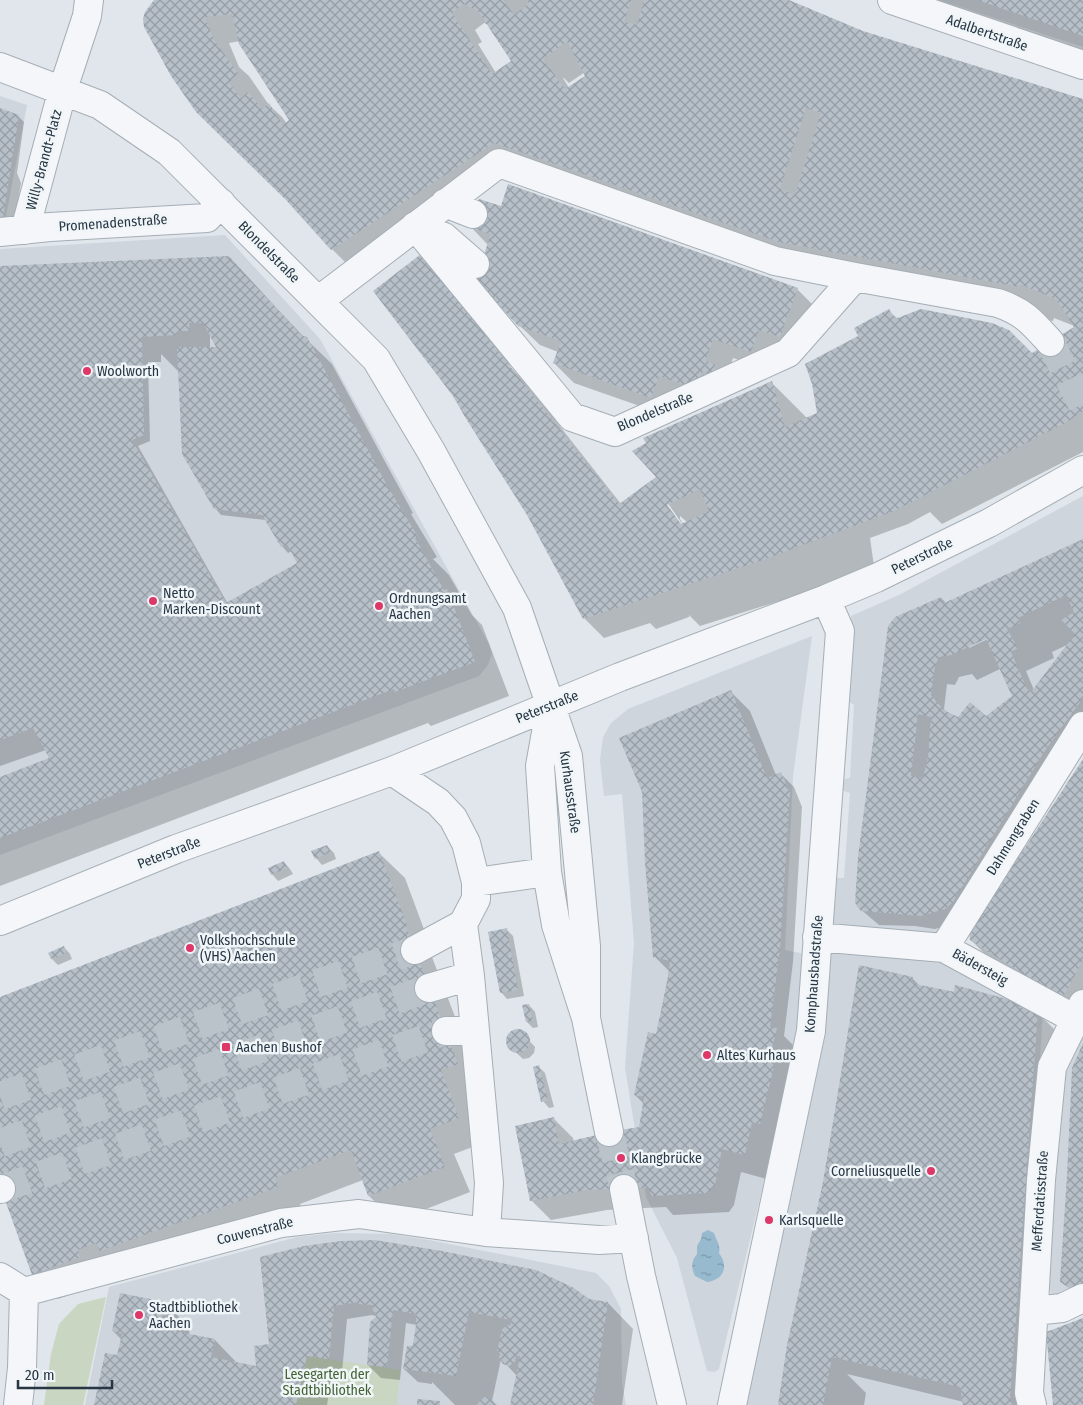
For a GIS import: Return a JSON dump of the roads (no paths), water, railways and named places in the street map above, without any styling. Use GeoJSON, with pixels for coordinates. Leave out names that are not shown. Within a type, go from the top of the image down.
{"type":"FeatureCollection","features":[{"type":"Feature","properties":{"kind":"street","name":"Adalbertstraße"},"geometry":{"type":"LineString","coordinates":[[892,0],[1083,65]]}},
{"type":"Feature","properties":{"kind":"street","name":"Willy-Brandt-Platz"},"geometry":{"type":"LineString","coordinates":[[13,231],[93,5]]}},
{"type":"Feature","properties":{"kind":"street"},"geometry":{"type":"LineString","coordinates":[[0,66],[62,89]]}},
{"type":"Feature","properties":{"kind":"street","name":"Willy-Brandt-Platz"},"geometry":{"type":"LineString","coordinates":[[62,89],[100,105],[169,152],[221,203]]}},
{"type":"Feature","properties":{"kind":"street"},"geometry":{"type":"LineString","coordinates":[[318,301],[499,163],[775,261],[998,303],[1015,308],[1030,319],[1050,342]]}},
{"type":"Feature","properties":{"kind":"street","name":"Promenadenstraße"},"geometry":{"type":"LineString","coordinates":[[13,231],[207,218],[221,203]]}},
{"type":"Feature","properties":{"kind":"street","name":"Blondelstraße"},"geometry":{"type":"LineString","coordinates":[[221,203],[376,359],[431,451],[516,608],[550,706]]}},
{"type":"Feature","properties":{"kind":"street"},"geometry":{"type":"LineString","coordinates":[[445,203],[473,214]]}},
{"type":"Feature","properties":{"kind":"street"},"geometry":{"type":"LineString","coordinates":[[415,226],[444,237],[475,264]]}},
{"type":"Feature","properties":{"kind":"street","name":"Blondelstraße"},"geometry":{"type":"LineString","coordinates":[[415,226],[572,418],[615,432],[788,353],[856,277]]}},
{"type":"Feature","properties":{"kind":"street","name":"Peterstraße"},"geometry":{"type":"LineString","coordinates":[[0,921],[176,849],[392,771],[638,670],[826,599],[876,578],[989,523],[1083,470]]}},
{"type":"Feature","properties":{"kind":"street","name":"Komphausbadstraße"},"geometry":{"type":"LineString","coordinates":[[732,1405],[811,1032],[840,630],[826,599]]}},
{"type":"Feature","properties":{"kind":"street","name":"Kurhausstraße"},"geometry":{"type":"LineString","coordinates":[[550,706],[540,766],[547,872],[556,925],[586,1018],[609,1132]]}},
{"type":"Feature","properties":{"kind":"street","name":"Kurhausstraße"},"geometry":{"type":"LineString","coordinates":[[550,706],[568,756],[586,946],[586,1018]]}},
{"type":"Feature","properties":{"kind":"street","name":"Dahmengraben"},"geometry":{"type":"LineString","coordinates":[[944,948],[1083,726]]}},
{"type":"Feature","properties":{"kind":"street"},"geometry":{"type":"LineString","coordinates":[[392,771],[438,802],[453,818],[466,843],[476,882],[476,899],[463,924],[414,950]]}},
{"type":"Feature","properties":{"kind":"street"},"geometry":{"type":"LineString","coordinates":[[476,882],[547,872]]}},
{"type":"Feature","properties":{"kind":"street"},"geometry":{"type":"LineString","coordinates":[[463,924],[470,976],[489,1184],[486,1232]]}},
{"type":"Feature","properties":{"kind":"street","name":"Bädersteig"},"geometry":{"type":"LineString","coordinates":[[817,937],[944,948],[1079,1012]]}},
{"type":"Feature","properties":{"kind":"street"},"geometry":{"type":"LineString","coordinates":[[429,988],[470,976]]}},
{"type":"Feature","properties":{"kind":"street","name":"Mefferdatisstraße"},"geometry":{"type":"LineString","coordinates":[[1032,1405],[1029,1392],[1041,1180],[1052,1067],[1079,1012]]}},
{"type":"Feature","properties":{"kind":"street"},"geometry":{"type":"LineString","coordinates":[[446,1031],[474,1031]]}},
{"type":"Feature","properties":{"kind":"street"},"geometry":{"type":"LineString","coordinates":[[624,1189],[672,1405]]}},
{"type":"Feature","properties":{"kind":"street","name":"Couvenstraße"},"geometry":{"type":"LineString","coordinates":[[24,1292],[281,1222],[359,1214],[486,1232],[599,1240],[634,1238]]}},
{"type":"Feature","properties":{"kind":"street"},"geometry":{"type":"LineString","coordinates":[[0,1277],[24,1292],[22,1368],[18,1405]]}},
{"type":"Feature","properties":{"kind":"street"},"geometry":{"type":"LineString","coordinates":[[1034,1311],[1062,1308],[1083,1298]]}},
{"type":"Feature","properties":{"kind":"water"},"geometry":{"type":"Polygon","coordinates":[[[708,1230],[714,1233],[724,1267],[721,1275],[713,1281],[707,1282],[695,1276],[692,1265],[702,1233],[708,1230]]]}},
{"type":"Feature","properties":{"kind":"tunnel"},"geometry":{"type":"LineString","coordinates":[[1050,342],[1083,406]]}},
{"type":"Feature","properties":{"kind":"tunnel"},"geometry":{"type":"LineString","coordinates":[[0,1096],[274,998],[415,950]]}},
{"type":"Feature","properties":{"kind":"tunnel"},"geometry":{"type":"LineString","coordinates":[[0,1143],[429,988]]}},
{"type":"Feature","properties":{"kind":"tunnel"},"geometry":{"type":"LineString","coordinates":[[1,1189],[446,1031]]}},
{"type":"Feature","properties":{"kind":"tunnel"},"geometry":{"type":"LineString","coordinates":[[609,1132],[624,1189]]}},
{"type":"Feature","properties":{"kind":"place","name":"Woolworth"},"geometry":{"type":"Point","coordinates":[87,371]}},
{"type":"Feature","properties":{"kind":"place","name":"Netto Marken-Discount"},"geometry":{"type":"Point","coordinates":[153,601]}},
{"type":"Feature","properties":{"kind":"place","name":"Ordnungsamt Aachen"},"geometry":{"type":"Point","coordinates":[379,606]}},
{"type":"Feature","properties":{"kind":"place","name":"Volkshochschule (VHS) Aachen"},"geometry":{"type":"Point","coordinates":[190,948]}},
{"type":"Feature","properties":{"kind":"place","name":"Aachen Bushof"},"geometry":{"type":"Point","coordinates":[226,1047]}},
{"type":"Feature","properties":{"kind":"place","name":"Altes Kurhaus"},"geometry":{"type":"Point","coordinates":[707,1055]}},
{"type":"Feature","properties":{"kind":"place","name":"Klangbrücke"},"geometry":{"type":"Point","coordinates":[621,1158]}},
{"type":"Feature","properties":{"kind":"place","name":"Corneliusquelle"},"geometry":{"type":"Point","coordinates":[931,1171]}},
{"type":"Feature","properties":{"kind":"place","name":"Karlsquelle"},"geometry":{"type":"Point","coordinates":[769,1220]}},
{"type":"Feature","properties":{"kind":"place","name":"Stadtbibliothek Aachen"},"geometry":{"type":"Point","coordinates":[139,1315]}},
{"type":"Feature","properties":{"kind":"park label","name":"Lesegarten der Stadtbibliothek"},"geometry":{"type":"Point","coordinates":[327,1382]}}]}
